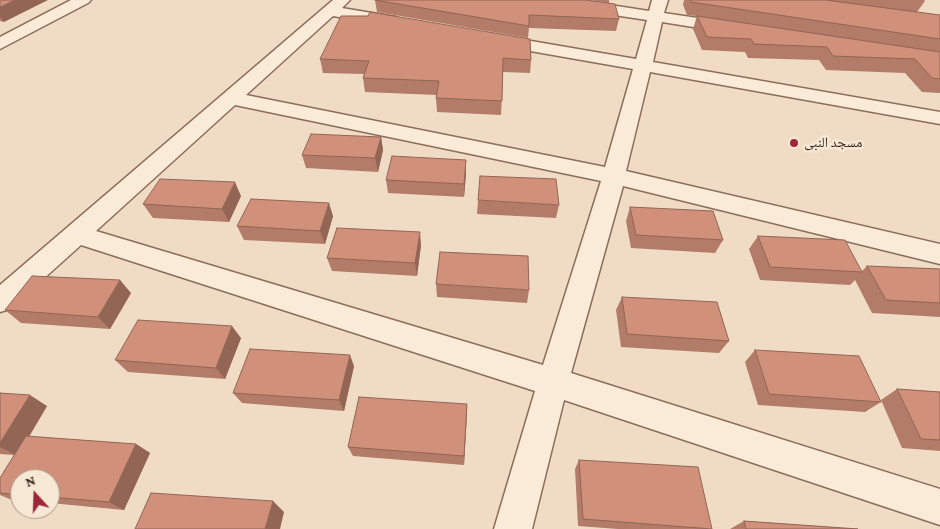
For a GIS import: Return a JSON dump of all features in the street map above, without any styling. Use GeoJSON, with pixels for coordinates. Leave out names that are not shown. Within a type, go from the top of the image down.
{"type":"FeatureCollection","features":[{"type":"Feature","properties":{"kind":"street"},"geometry":{"type":"LineString","coordinates":[[1,44],[83,0]]}},
{"type":"Feature","properties":{"kind":"street"},"geometry":{"type":"LineString","coordinates":[[548,0],[657,8],[744,30]]}},
{"type":"Feature","properties":{"kind":"street"},"geometry":{"type":"LineString","coordinates":[[0,301],[336,5],[418,26]]}},
{"type":"Feature","properties":{"kind":"street"},"geometry":{"type":"LineString","coordinates":[[513,529],[553,382],[614,176],[657,8]]}},
{"type":"Feature","properties":{"kind":"street"},"geometry":{"type":"LineString","coordinates":[[476,36],[940,118]]}},
{"type":"Feature","properties":{"kind":"street"},"geometry":{"type":"LineString","coordinates":[[230,98],[614,176],[940,254]]}},
{"type":"Feature","properties":{"kind":"street"},"geometry":{"type":"LineString","coordinates":[[76,234],[553,382],[940,507]]}},
{"type":"Feature","properties":{"kind":"building"},"geometry":{"type":"Polygon","coordinates":[[[0,0],[15,0],[0,7],[0,0]]]}},
{"type":"Feature","properties":{"kind":"building"},"geometry":{"type":"Polygon","coordinates":[[[375,0],[585,0],[615,4],[619,19],[529,15],[529,26],[375,0]]]}},
{"type":"Feature","properties":{"kind":"building"},"geometry":{"type":"Polygon","coordinates":[[[690,0],[825,0],[940,15],[940,39],[691,2],[690,0]]]}},
{"type":"Feature","properties":{"kind":"building"},"geometry":{"type":"Polygon","coordinates":[[[370,12],[530,39],[531,60],[503,58],[502,101],[436,98],[439,81],[363,78],[369,61],[320,59],[341,16],[368,16],[370,12]]]}},
{"type":"Feature","properties":{"kind":"building"},"geometry":{"type":"Polygon","coordinates":[[[697,16],[940,52],[940,79],[932,78],[915,59],[833,56],[827,47],[754,44],[751,39],[707,37],[697,16]]]}},
{"type":"Feature","properties":{"kind":"building"},"geometry":{"type":"Polygon","coordinates":[[[311,134],[381,137],[375,158],[302,155],[311,134]]]}},
{"type":"Feature","properties":{"kind":"building"},"geometry":{"type":"Polygon","coordinates":[[[392,156],[466,160],[464,184],[386,180],[392,156]]]}},
{"type":"Feature","properties":{"kind":"building"},"geometry":{"type":"Polygon","coordinates":[[[480,176],[556,179],[559,205],[478,200],[480,176]]]}},
{"type":"Feature","properties":{"kind":"building"},"geometry":{"type":"Polygon","coordinates":[[[160,179],[235,182],[222,209],[143,204],[160,179]]]}},
{"type":"Feature","properties":{"kind":"building"},"geometry":{"type":"Polygon","coordinates":[[[251,199],[329,203],[320,231],[237,226],[251,199]]]}},
{"type":"Feature","properties":{"kind":"building"},"geometry":{"type":"Polygon","coordinates":[[[630,207],[713,211],[723,240],[636,235],[630,207]]]}},
{"type":"Feature","properties":{"kind":"building"},"geometry":{"type":"Polygon","coordinates":[[[337,228],[420,232],[415,263],[327,258],[337,228]]]}},
{"type":"Feature","properties":{"kind":"building"},"geometry":{"type":"Polygon","coordinates":[[[758,236],[845,240],[862,272],[770,267],[758,236]]]}},
{"type":"Feature","properties":{"kind":"building"},"geometry":{"type":"Polygon","coordinates":[[[440,252],[528,256],[529,290],[436,284],[440,252]]]}},
{"type":"Feature","properties":{"kind":"building"},"geometry":{"type":"Polygon","coordinates":[[[867,266],[940,269],[940,303],[886,300],[867,266]]]}},
{"type":"Feature","properties":{"kind":"building"},"geometry":{"type":"Polygon","coordinates":[[[32,276],[120,280],[98,317],[5,310],[32,276]]]}},
{"type":"Feature","properties":{"kind":"building"},"geometry":{"type":"Polygon","coordinates":[[[622,297],[717,302],[729,341],[627,334],[622,297]]]}},
{"type":"Feature","properties":{"kind":"building"},"geometry":{"type":"Polygon","coordinates":[[[138,320],[232,326],[216,368],[115,360],[138,320]]]}},
{"type":"Feature","properties":{"kind":"building"},"geometry":{"type":"Polygon","coordinates":[[[250,349],[350,355],[339,400],[233,393],[250,349]]]}},
{"type":"Feature","properties":{"kind":"building"},"geometry":{"type":"Polygon","coordinates":[[[755,350],[859,356],[881,402],[769,394],[755,350]]]}},
{"type":"Feature","properties":{"kind":"building"},"geometry":{"type":"Polygon","coordinates":[[[897,389],[940,392],[940,440],[921,439],[897,389]]]}},
{"type":"Feature","properties":{"kind":"building"},"geometry":{"type":"Polygon","coordinates":[[[0,393],[30,395],[0,443],[0,393]]]}},
{"type":"Feature","properties":{"kind":"building"},"geometry":{"type":"Polygon","coordinates":[[[359,397],[467,404],[464,456],[348,447],[359,397]]]}},
{"type":"Feature","properties":{"kind":"building"},"geometry":{"type":"Polygon","coordinates":[[[26,436],[136,444],[109,502],[60,498],[60,469],[10,469],[10,494],[0,493],[0,478],[26,436]]]}},
{"type":"Feature","properties":{"kind":"building"},"geometry":{"type":"Polygon","coordinates":[[[579,460],[698,467],[712,529],[583,519],[579,460]]]}},
{"type":"Feature","properties":{"kind":"building"},"geometry":{"type":"Polygon","coordinates":[[[151,493],[273,501],[265,529],[135,529],[151,493]]]}},
{"type":"Feature","properties":{"kind":"building"},"geometry":{"type":"Polygon","coordinates":[[[744,521],[858,529],[746,529],[744,521]]]}},
{"type":"Feature","properties":{"kind":"place","name":"مسجد النبی"},"geometry":{"type":"Point","coordinates":[794,143]}}]}
